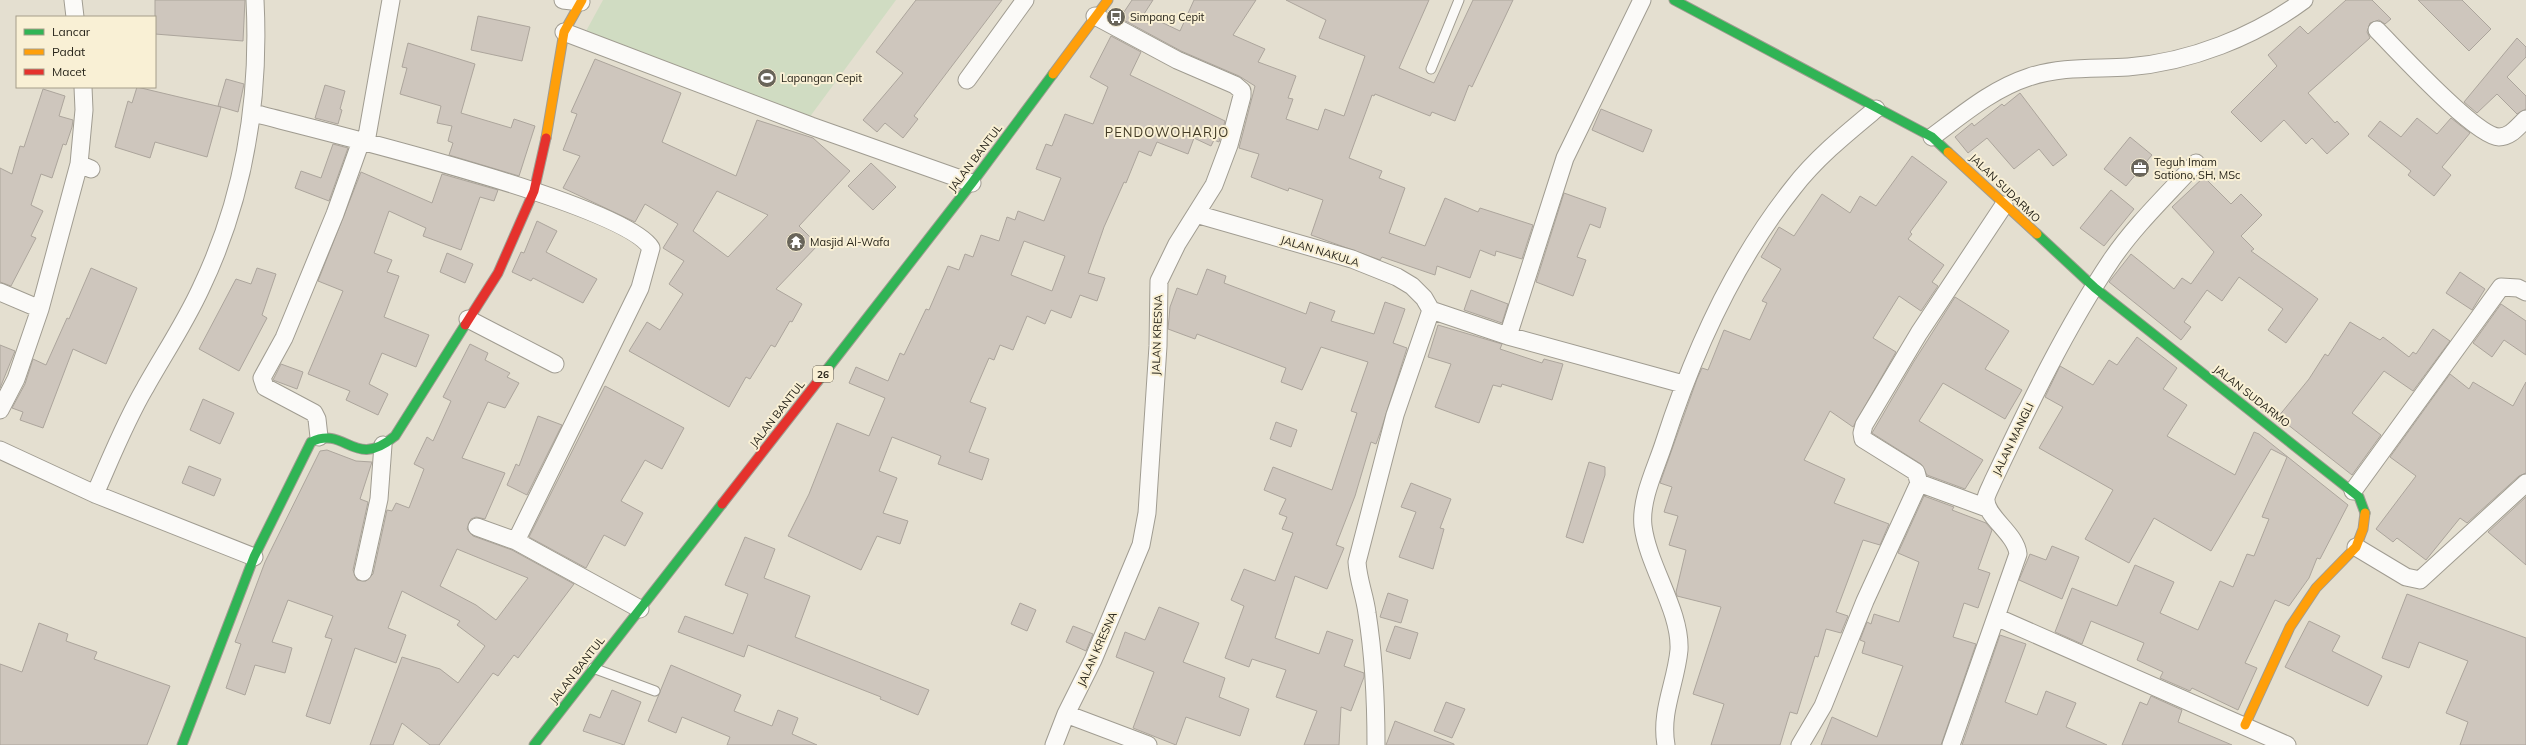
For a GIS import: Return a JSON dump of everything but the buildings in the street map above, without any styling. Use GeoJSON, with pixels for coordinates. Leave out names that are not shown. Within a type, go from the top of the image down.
{"type":"FeatureCollection","features":[{"type":"Feature","properties":{"kind":"street"},"geometry":{"type":"LineString","coordinates":[[73,0],[75,16]]}},
{"type":"Feature","properties":{"kind":"street"},"geometry":{"type":"LineString","coordinates":[[95,494],[125,425],[144,389],[185,320],[219,246],[241,173],[253,113],[257,36],[255,0]]}},
{"type":"Feature","properties":{"kind":"street"},"geometry":{"type":"LineString","coordinates":[[318,437],[317,419],[314,413],[265,387],[262,378],[287,331],[364,142],[391,0]]}},
{"type":"Feature","properties":{"kind":"street"},"geometry":{"type":"LineString","coordinates":[[182,745],[254,557],[311,442],[318,437],[332,437],[359,448],[376,449],[383,445],[401,427],[498,273],[534,191],[549,127],[558,57],[564,32],[581,1],[563,0]]}},
{"type":"Feature","properties":{"kind":"street"},"geometry":{"type":"LineString","coordinates":[[967,80],[1025,0]]}},
{"type":"Feature","properties":{"kind":"street","name":"JALAN BANTUL"},"geometry":{"type":"LineString","coordinates":[[534,745],[972,183],[1108,0]]}},
{"type":"Feature","properties":{"kind":"street"},"geometry":{"type":"LineString","coordinates":[[1508,336],[1565,158],[1642,0]]}},
{"type":"Feature","properties":{"kind":"street","name":"JALAN SUDARMO"},"geometry":{"type":"LineString","coordinates":[[1674,0],[1876,109],[1932,137],[2095,288],[2359,496],[2364,507],[2363,529],[2356,547],[2316,588],[2290,627],[2244,725]]}},
{"type":"Feature","properties":{"kind":"street"},"geometry":{"type":"LineString","coordinates":[[1932,137],[1980,102],[2014,82],[2067,68],[2128,67],[2183,56],[2236,39],[2272,21],[2304,0]]}},
{"type":"Feature","properties":{"kind":"street","name":"JALAN KRESNA"},"geometry":{"type":"LineString","coordinates":[[1054,745],[1066,714],[1093,660],[1141,545],[1147,513],[1158,346],[1159,281],[1165,264],[1214,185],[1239,113],[1242,92],[1235,85],[1177,60],[1095,16]]}},
{"type":"Feature","properties":{"kind":"street"},"geometry":{"type":"LineString","coordinates":[[2377,30],[2456,108],[2484,131],[2496,137],[2509,135],[2526,119]]}},
{"type":"Feature","properties":{"kind":"street"},"geometry":{"type":"LineString","coordinates":[[564,32],[811,126],[972,183]]}},
{"type":"Feature","properties":{"kind":"street"},"geometry":{"type":"LineString","coordinates":[[0,410],[16,379],[40,309],[85,166],[83,88]]}},
{"type":"Feature","properties":{"kind":"street"},"geometry":{"type":"LineString","coordinates":[[1666,745],[1664,713],[1678,650],[1676,627],[1651,556],[1643,525],[1647,496],[1683,384],[1723,299],[1773,215],[1793,187],[1820,158],[1876,109]]}},
{"type":"Feature","properties":{"kind":"street"},"geometry":{"type":"LineString","coordinates":[[253,113],[364,142],[534,191],[623,226],[646,241],[651,248],[640,288],[516,541]]}},
{"type":"Feature","properties":{"kind":"street","name":"JALAN MANGLI"},"geometry":{"type":"LineString","coordinates":[[1987,508],[1986,499],[1993,481],[2048,366],[2095,288],[2131,235],[2196,163]]}},
{"type":"Feature","properties":{"kind":"street"},"geometry":{"type":"LineString","coordinates":[[1800,745],[1823,706],[1865,601],[1919,483],[1916,472],[1870,445],[1863,439],[1862,433],[1919,333],[2004,205]]}},
{"type":"Feature","properties":{"kind":"street","name":"JALAN NAKULA"},"geometry":{"type":"LineString","coordinates":[[1196,214],[1352,259],[1397,277],[1412,286],[1424,298],[1431,310]]}},
{"type":"Feature","properties":{"kind":"street"},"geometry":{"type":"LineString","coordinates":[[2353,491],[2501,287],[2518,288],[2526,292]]}},
{"type":"Feature","properties":{"kind":"street"},"geometry":{"type":"LineString","coordinates":[[0,292],[40,309]]}},
{"type":"Feature","properties":{"kind":"street"},"geometry":{"type":"LineString","coordinates":[[1376,745],[1374,674],[1367,611],[1359,582],[1357,562],[1395,415],[1431,310],[1508,336],[1683,384]]}},
{"type":"Feature","properties":{"kind":"street"},"geometry":{"type":"LineString","coordinates":[[468,319],[555,364]]}},
{"type":"Feature","properties":{"kind":"street"},"geometry":{"type":"LineString","coordinates":[[363,572],[379,499],[383,445]]}},
{"type":"Feature","properties":{"kind":"street"},"geometry":{"type":"LineString","coordinates":[[0,450],[95,494],[254,557]]}},
{"type":"Feature","properties":{"kind":"street"},"geometry":{"type":"LineString","coordinates":[[1919,483],[1987,508],[2013,539],[2018,554],[1951,745]]}},
{"type":"Feature","properties":{"kind":"street"},"geometry":{"type":"LineString","coordinates":[[2356,547],[2406,577],[2420,580],[2526,483]]}},
{"type":"Feature","properties":{"kind":"street"},"geometry":{"type":"LineString","coordinates":[[477,527],[516,541],[640,609]]}},
{"type":"Feature","properties":{"kind":"street"},"geometry":{"type":"LineString","coordinates":[[1996,617],[2287,745]]}},
{"type":"Feature","properties":{"kind":"street"},"geometry":{"type":"LineString","coordinates":[[1066,714],[1148,745]]}},
{"type":"Feature","properties":{"kind":"lane"},"geometry":{"type":"LineString","coordinates":[[1431,69],[1459,0]]}},
{"type":"Feature","properties":{"kind":"lane"},"geometry":{"type":"LineString","coordinates":[[593,668],[655,691]]}},
{"type":"Feature","properties":{"kind":"green space","name":"Lapangan Cepit"},"geometry":{"type":"Polygon","coordinates":[[[603,0],[896,0],[806,122],[585,33],[603,0]]]}},
{"type":"Feature","properties":{"kind":"traffic: fast"},"geometry":{"type":"LineString","coordinates":[[1674,0],[1932,137],[1948,152]]}},
{"type":"Feature","properties":{"kind":"traffic: fast"},"geometry":{"type":"LineString","coordinates":[[818,381],[972,183],[1053,74]]}},
{"type":"Feature","properties":{"kind":"traffic: fast"},"geometry":{"type":"LineString","coordinates":[[2037,234],[2095,288],[2359,497],[2365,513]]}},
{"type":"Feature","properties":{"kind":"traffic: fast"},"geometry":{"type":"LineString","coordinates":[[182,745],[254,557],[311,442],[323,438],[333,439],[359,449],[369,449],[381,446],[395,436],[465,325]]}},
{"type":"Feature","properties":{"kind":"traffic: fast"},"geometry":{"type":"LineString","coordinates":[[534,745],[722,504]]}},
{"type":"Feature","properties":{"kind":"traffic: slow"},"geometry":{"type":"LineString","coordinates":[[546,138],[564,32],[582,0]]}},
{"type":"Feature","properties":{"kind":"traffic: slow"},"geometry":{"type":"LineString","coordinates":[[1053,74],[1108,0]]}},
{"type":"Feature","properties":{"kind":"traffic: slow"},"geometry":{"type":"LineString","coordinates":[[1948,152],[2037,234]]}},
{"type":"Feature","properties":{"kind":"traffic: slow"},"geometry":{"type":"LineString","coordinates":[[2245,725],[2290,627],[2316,588],[2356,547],[2363,529],[2365,513]]}},
{"type":"Feature","properties":{"kind":"traffic: jam"},"geometry":{"type":"LineString","coordinates":[[465,325],[498,273],[534,191],[546,138]]}},
{"type":"Feature","properties":{"kind":"traffic: jam"},"geometry":{"type":"LineString","coordinates":[[722,504],[818,381]]}},
{"type":"Feature","properties":{"kind":"place","name":"Simpang Cepit"},"geometry":{"type":"Point","coordinates":[1116,17]}},
{"type":"Feature","properties":{"kind":"place","name":"Lapangan Cepit"},"geometry":{"type":"Point","coordinates":[767,78]}},
{"type":"Feature","properties":{"kind":"place","name":"Teguh Imam Sationo, SH, MSc"},"geometry":{"type":"Point","coordinates":[2140,168]}},
{"type":"Feature","properties":{"kind":"place","name":"Masjid Al-Wafa"},"geometry":{"type":"Point","coordinates":[796,242]}},
{"type":"Feature","properties":{"kind":"district","name":"PENDOWOHARJO"},"geometry":{"type":"Point","coordinates":[1167,132]}}]}
